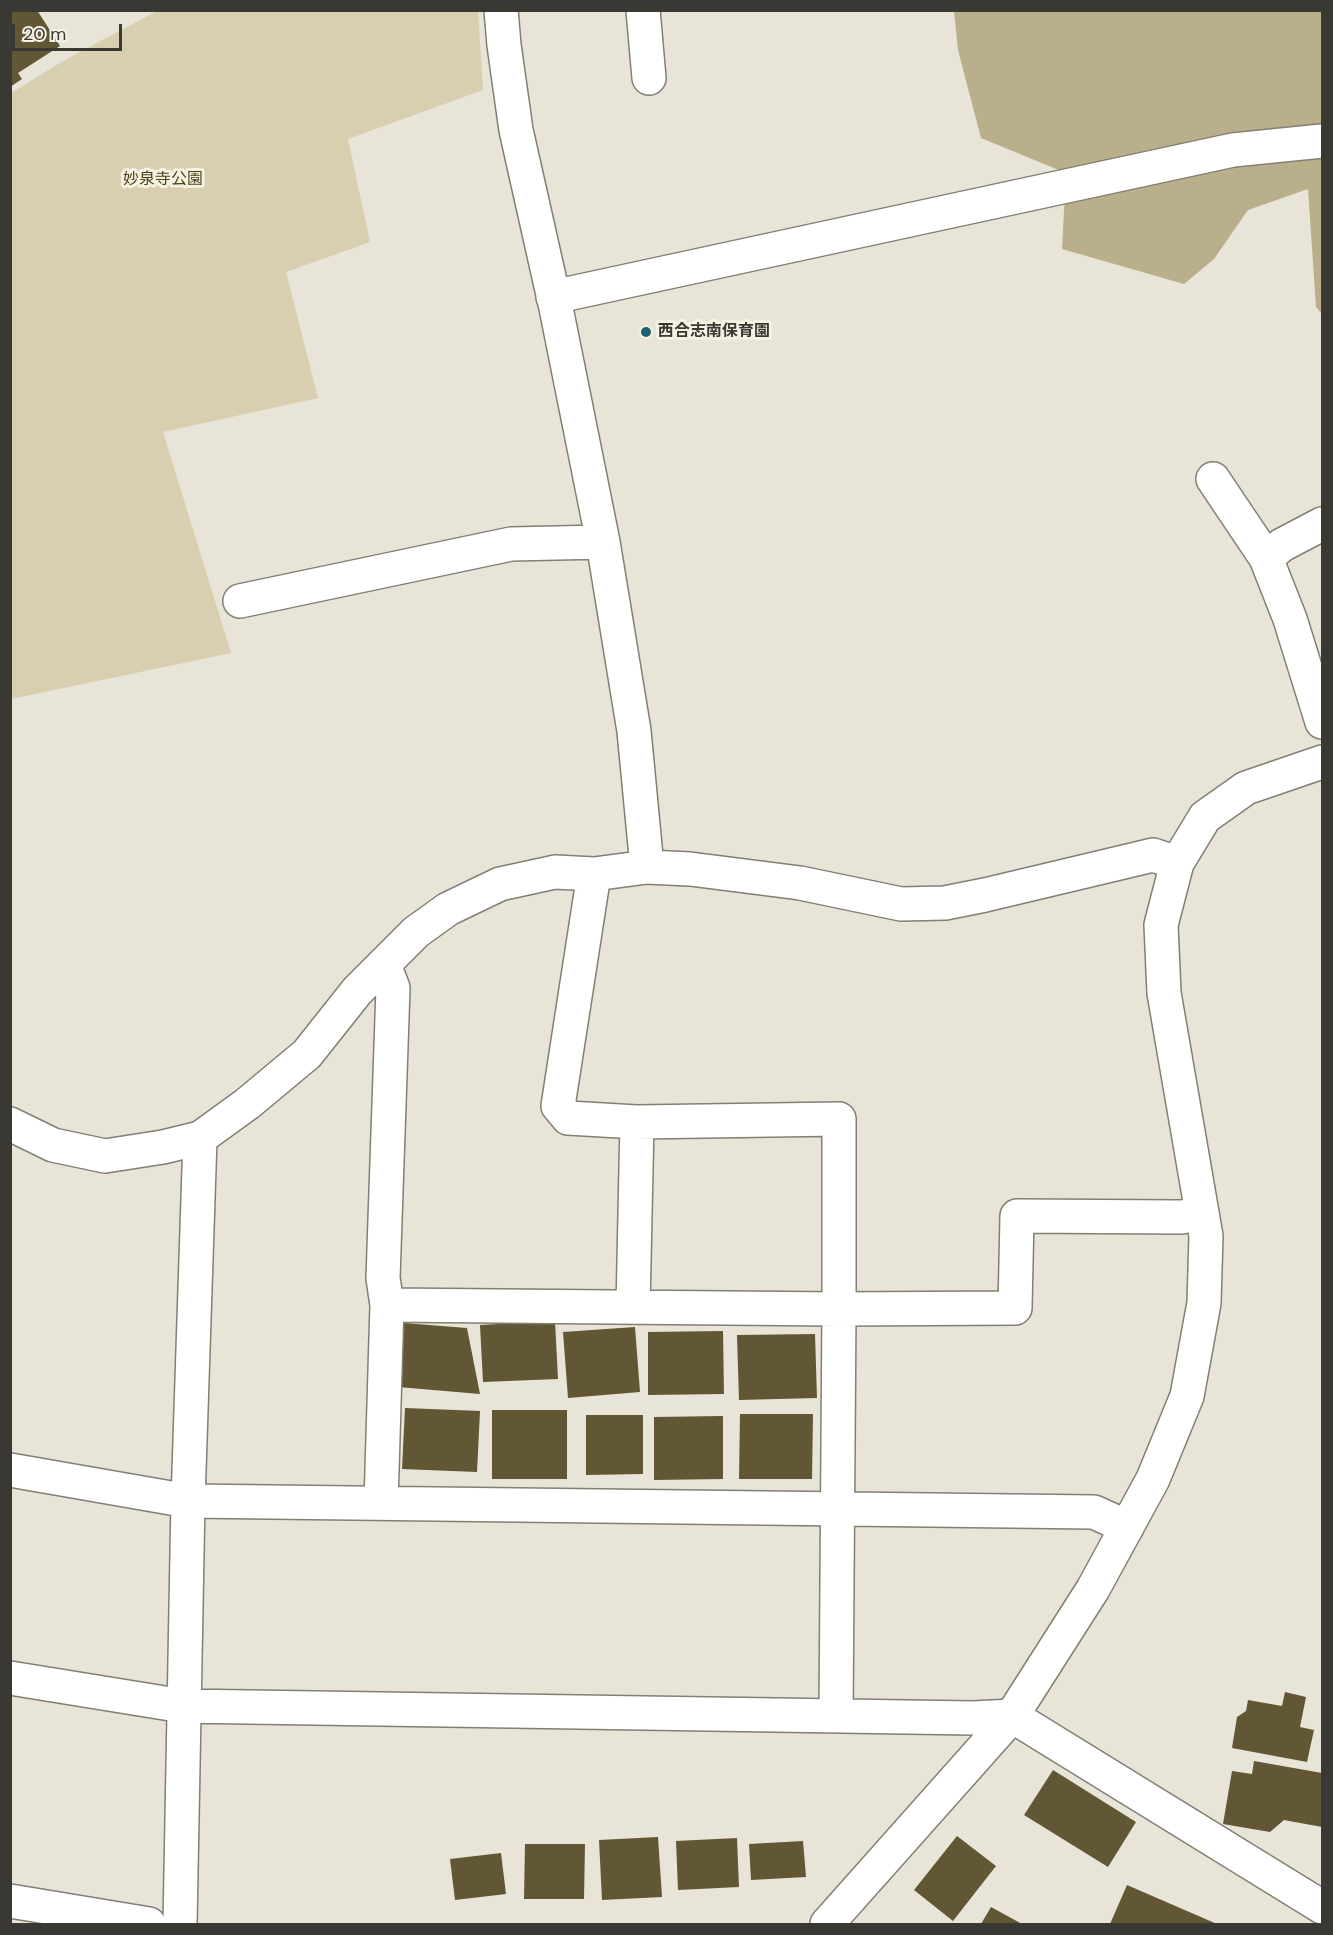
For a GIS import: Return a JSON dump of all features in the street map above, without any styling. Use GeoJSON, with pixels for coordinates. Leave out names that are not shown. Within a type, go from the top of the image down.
{"type":"FeatureCollection","features":[{"type":"Feature","properties":{"kind":"street"},"geometry":{"type":"LineString","coordinates":[[501,10],[516,130],[603,542],[634,731],[647,867]]}},
{"type":"Feature","properties":{"kind":"street"},"geometry":{"type":"LineString","coordinates":[[643,10],[649,78]]}},
{"type":"Feature","properties":{"kind":"street"},"geometry":{"type":"LineString","coordinates":[[553,297],[1233,150],[1323,141]]}},
{"type":"Feature","properties":{"kind":"street"},"geometry":{"type":"LineString","coordinates":[[1213,479],[1266,558],[1290,619],[1323,722]]}},
{"type":"Feature","properties":{"kind":"street"},"geometry":{"type":"LineString","coordinates":[[1266,558],[1282,546],[1323,524]]}},
{"type":"Feature","properties":{"kind":"street"},"geometry":{"type":"LineString","coordinates":[[240,601],[511,544],[603,542]]}},
{"type":"Feature","properties":{"kind":"street"},"geometry":{"type":"LineString","coordinates":[[827,1924],[1012,1716],[1093,1588],[1153,1479],[1187,1396],[1204,1303],[1206,1236],[1164,993],[1161,925],[1177,863],[1205,817],[1246,788],[1323,762]]}},
{"type":"Feature","properties":{"kind":"street"},"geometry":{"type":"LineString","coordinates":[[10,1124],[53,1145],[105,1156],[163,1147],[200,1138],[247,1104],[307,1054],[357,991],[416,932],[448,909],[500,884],[555,872],[594,874],[647,867],[690,869],[800,883],[901,904],[945,903],[1153,855],[1177,863]]}},
{"type":"Feature","properties":{"kind":"street"},"geometry":{"type":"LineString","coordinates":[[594,874],[558,1106],[568,1118],[637,1122],[839,1119],[836,1715]]}},
{"type":"Feature","properties":{"kind":"street"},"geometry":{"type":"LineString","coordinates":[[381,1503],[387,1305],[383,1278],[393,988],[384,964]]}},
{"type":"Feature","properties":{"kind":"street"},"geometry":{"type":"LineString","coordinates":[[633,1307],[637,1122]]}},
{"type":"Feature","properties":{"kind":"street"},"geometry":{"type":"LineString","coordinates":[[180,1924],[188,1501],[200,1138]]}},
{"type":"Feature","properties":{"kind":"street"},"geometry":{"type":"LineString","coordinates":[[387,1305],[839,1309],[1015,1308],[1017,1216],[1181,1217],[1202,1214]]}},
{"type":"Feature","properties":{"kind":"street"},"geometry":{"type":"LineString","coordinates":[[10,1470],[188,1501],[1094,1512],[1127,1527]]}},
{"type":"Feature","properties":{"kind":"street"},"geometry":{"type":"LineString","coordinates":[[10,1678],[183,1706],[973,1718],[1012,1716],[1323,1907]]}},
{"type":"Feature","properties":{"kind":"street"},"geometry":{"type":"LineString","coordinates":[[10,1901],[149,1924]]}},
{"type":"Feature","properties":{"kind":"green space","name":"妙泉寺公園"},"geometry":{"type":"Polygon","coordinates":[[[157,11],[478,11],[483,90],[348,139],[370,242],[286,272],[318,398],[163,432],[231,653],[11,699],[11,93],[63,61],[157,11]]]}},
{"type":"Feature","properties":{"kind":"shaded area"},"geometry":{"type":"Polygon","coordinates":[[[954,11],[1322,11],[1322,314],[1316,307],[1308,189],[1248,210],[1214,259],[1184,284],[1062,249],[1066,173],[981,138],[958,50],[954,11]]]}},
{"type":"Feature","properties":{"kind":"building"},"geometry":{"type":"Polygon","coordinates":[[[10,10],[37,10],[60,46],[18,73],[22,79],[10,87],[10,10]]]}},
{"type":"Feature","properties":{"kind":"building"},"geometry":{"type":"Polygon","coordinates":[[[555,1321],[558,1379],[483,1382],[480,1325],[555,1321]]]}},
{"type":"Feature","properties":{"kind":"building"},"geometry":{"type":"Polygon","coordinates":[[[404,1323],[467,1328],[480,1394],[398,1387],[404,1323]]]}},
{"type":"Feature","properties":{"kind":"building"},"geometry":{"type":"Polygon","coordinates":[[[635,1327],[640,1392],[568,1398],[563,1332],[635,1327]]]}},
{"type":"Feature","properties":{"kind":"building"},"geometry":{"type":"Polygon","coordinates":[[[723,1331],[724,1394],[648,1395],[648,1332],[723,1331]]]}},
{"type":"Feature","properties":{"kind":"building"},"geometry":{"type":"Polygon","coordinates":[[[815,1334],[817,1398],[739,1400],[737,1335],[815,1334]]]}},
{"type":"Feature","properties":{"kind":"building"},"geometry":{"type":"Polygon","coordinates":[[[405,1408],[480,1411],[477,1472],[402,1469],[405,1408]]]}},
{"type":"Feature","properties":{"kind":"building"},"geometry":{"type":"Polygon","coordinates":[[[492,1410],[567,1410],[567,1479],[492,1479],[492,1410]]]}},
{"type":"Feature","properties":{"kind":"building"},"geometry":{"type":"Polygon","coordinates":[[[740,1414],[813,1414],[812,1479],[739,1479],[740,1414]]]}},
{"type":"Feature","properties":{"kind":"building"},"geometry":{"type":"Polygon","coordinates":[[[586,1415],[643,1415],[643,1474],[586,1475],[586,1415]]]}},
{"type":"Feature","properties":{"kind":"building"},"geometry":{"type":"Polygon","coordinates":[[[723,1416],[723,1479],[654,1480],[654,1417],[723,1416]]]}},
{"type":"Feature","properties":{"kind":"building"},"geometry":{"type":"Polygon","coordinates":[[[1285,1692],[1306,1697],[1300,1727],[1314,1730],[1307,1762],[1232,1748],[1237,1717],[1246,1711],[1248,1700],[1282,1706],[1285,1692]]]}},
{"type":"Feature","properties":{"kind":"building"},"geometry":{"type":"Polygon","coordinates":[[[1254,1761],[1322,1773],[1322,1827],[1284,1820],[1270,1832],[1223,1824],[1232,1771],[1252,1774],[1254,1761]]]}},
{"type":"Feature","properties":{"kind":"building"},"geometry":{"type":"Polygon","coordinates":[[[1053,1770],[1136,1822],[1108,1867],[1024,1815],[1053,1770]]]}},
{"type":"Feature","properties":{"kind":"building"},"geometry":{"type":"Polygon","coordinates":[[[957,1836],[996,1866],[953,1921],[914,1890],[957,1836]]]}},
{"type":"Feature","properties":{"kind":"building"},"geometry":{"type":"Polygon","coordinates":[[[658,1837],[662,1897],[602,1900],[599,1840],[658,1837]]]}},
{"type":"Feature","properties":{"kind":"building"},"geometry":{"type":"Polygon","coordinates":[[[737,1838],[739,1887],[678,1890],[676,1841],[737,1838]]]}},
{"type":"Feature","properties":{"kind":"building"},"geometry":{"type":"Polygon","coordinates":[[[803,1841],[806,1877],[751,1880],[749,1844],[803,1841]]]}},
{"type":"Feature","properties":{"kind":"building"},"geometry":{"type":"Polygon","coordinates":[[[525,1844],[585,1844],[584,1899],[524,1899],[525,1844]]]}},
{"type":"Feature","properties":{"kind":"building"},"geometry":{"type":"Polygon","coordinates":[[[501,1853],[506,1894],[455,1900],[450,1859],[501,1853]]]}},
{"type":"Feature","properties":{"kind":"building"},"geometry":{"type":"Polygon","coordinates":[[[1127,1885],[1217,1924],[1110,1924],[1127,1885]]]}},
{"type":"Feature","properties":{"kind":"building"},"geometry":{"type":"Polygon","coordinates":[[[991,1907],[1022,1924],[981,1924],[991,1907]]]}},
{"type":"Feature","properties":{"kind":"place","name":"西合志南保育園"},"geometry":{"type":"Point","coordinates":[646,332]}}]}
